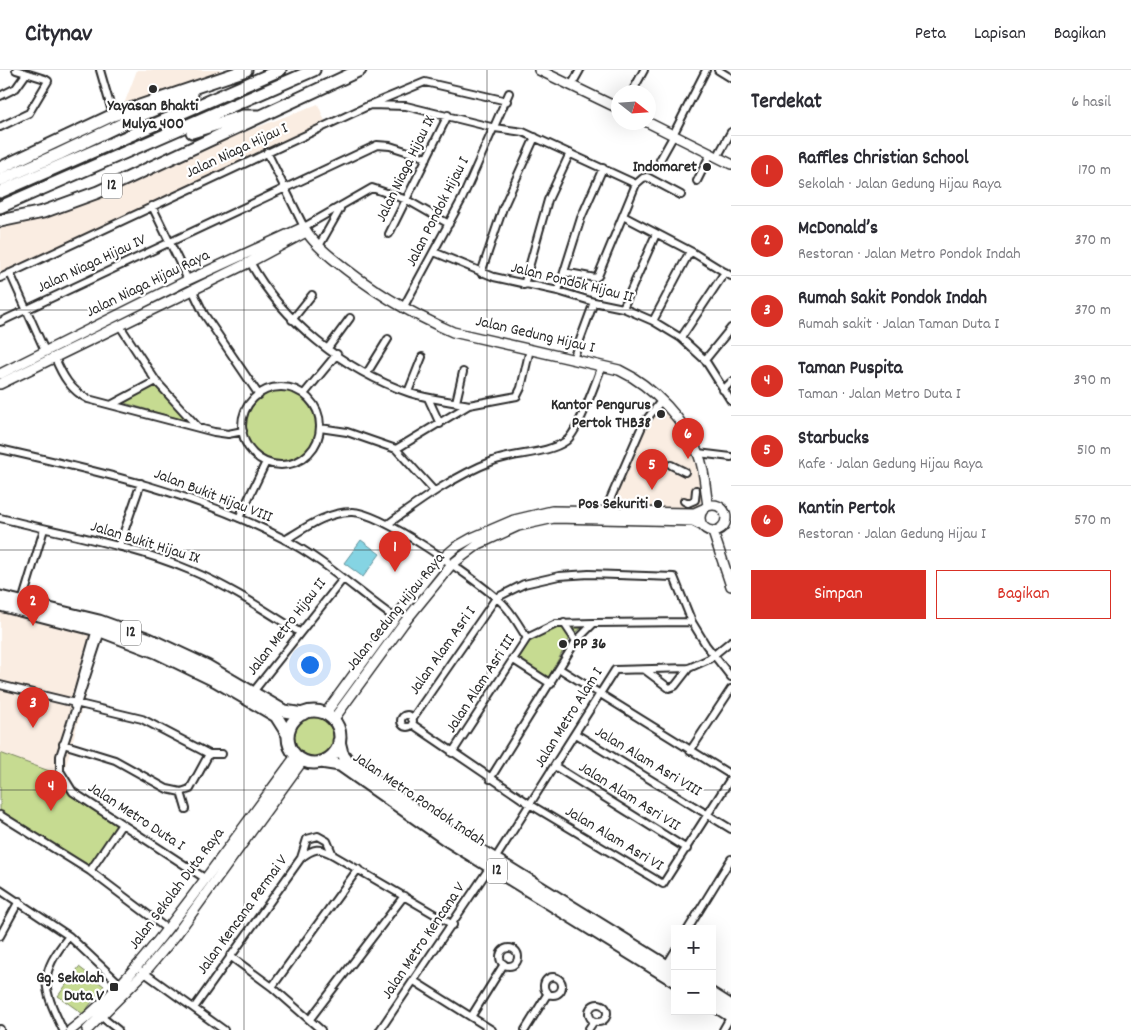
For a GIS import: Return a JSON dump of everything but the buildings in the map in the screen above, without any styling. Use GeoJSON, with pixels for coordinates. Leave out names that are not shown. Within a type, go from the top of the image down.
{"type":"FeatureCollection","features":[{"type":"Feature","properties":{"kind":"highway"},"geometry":{"type":"LineString","coordinates":[[0,192],[280,70]]}},
{"type":"Feature","properties":{"kind":"highway"},"geometry":{"type":"LineString","coordinates":[[0,207],[314,70]]}},
{"type":"Feature","properties":{"kind":"highway","name":"12"},"geometry":{"type":"LineString","coordinates":[[0,222],[43,212],[98,192],[360,70]]}},
{"type":"Feature","properties":{"kind":"highway"},"geometry":{"type":"LineString","coordinates":[[0,168],[113,115],[242,71]]}},
{"type":"Feature","properties":{"kind":"highway"},"geometry":{"type":"LineString","coordinates":[[0,180],[137,117],[228,80],[242,71]]}},
{"type":"Feature","properties":{"kind":"highway"},"geometry":{"type":"LineString","coordinates":[[26,196],[48,194],[206,126],[243,116],[260,116]]}},
{"type":"Feature","properties":{"kind":"highway","name":"12"},"geometry":{"type":"LineString","coordinates":[[0,597],[100,626],[177,652],[253,692],[284,711],[294,714],[314,711],[332,712],[339,732],[339,741]]}},
{"type":"Feature","properties":{"kind":"highway","name":"12"},"geometry":{"type":"LineString","coordinates":[[0,606],[100,626],[216,681],[276,716],[288,735],[291,748],[299,758],[321,762]]}},
{"type":"Feature","properties":{"kind":"highway"},"geometry":{"type":"LineString","coordinates":[[288,735],[292,724],[303,714]]}},
{"type":"Feature","properties":{"kind":"highway"},"geometry":{"type":"LineString","coordinates":[[321,762],[333,754],[339,741]]}},
{"type":"Feature","properties":{"kind":"highway","name":"Jalan Metro Pondok Indah"},"geometry":{"type":"LineString","coordinates":[[339,741],[342,753],[358,769],[492,863],[671,978]]}},
{"type":"Feature","properties":{"kind":"highway","name":"Jalan Metro Pondok Indah"},"geometry":{"type":"LineString","coordinates":[[321,762],[340,765],[404,812],[670,968]]}},
{"type":"Feature","properties":{"kind":"highway"},"geometry":{"type":"LineString","coordinates":[[716,997],[731,1006]]}},
{"type":"Feature","properties":{"kind":"highway"},"geometry":{"type":"LineString","coordinates":[[716,1007],[731,1016]]}},
{"type":"Feature","properties":{"kind":"street"},"geometry":{"type":"LineString","coordinates":[[0,127],[29,113],[48,82],[45,79],[16,70]]}},
{"type":"Feature","properties":{"kind":"street"},"geometry":{"type":"LineString","coordinates":[[100,70],[113,115]]}},
{"type":"Feature","properties":{"kind":"street"},"geometry":{"type":"LineString","coordinates":[[539,70],[611,100]]}},
{"type":"Feature","properties":{"kind":"street"},"geometry":{"type":"LineString","coordinates":[[549,70],[611,104]]}},
{"type":"Feature","properties":{"kind":"street"},"geometry":{"type":"LineString","coordinates":[[572,84],[580,70]]}},
{"type":"Feature","properties":{"kind":"street"},"geometry":{"type":"LineString","coordinates":[[636,85],[644,70]]}},
{"type":"Feature","properties":{"kind":"street"},"geometry":{"type":"LineString","coordinates":[[660,160],[706,70]]}},
{"type":"Feature","properties":{"kind":"street"},"geometry":{"type":"LineString","coordinates":[[718,70],[731,78]]}},
{"type":"Feature","properties":{"kind":"street"},"geometry":{"type":"LineString","coordinates":[[0,96],[16,88],[26,74]]}},
{"type":"Feature","properties":{"kind":"street"},"geometry":{"type":"LineString","coordinates":[[370,105],[425,82],[506,100]]}},
{"type":"Feature","properties":{"kind":"street","name":"Jalan Pondok Hijau I"},"geometry":{"type":"LineString","coordinates":[[402,308],[450,224],[510,93]]}},
{"type":"Feature","properties":{"kind":"street","name":"Jalan Niaga Hijau I"},"geometry":{"type":"LineString","coordinates":[[0,278],[370,105],[406,106],[495,128],[516,130],[636,184]]}},
{"type":"Feature","properties":{"kind":"street","name":"Jalan Niaga Hijau IX"},"geometry":{"type":"LineString","coordinates":[[389,234],[448,115]]}},
{"type":"Feature","properties":{"kind":"street"},"geometry":{"type":"LineString","coordinates":[[656,123],[716,154],[731,164]]}},
{"type":"Feature","properties":{"kind":"street"},"geometry":{"type":"LineString","coordinates":[[656,126],[674,133]]}},
{"type":"Feature","properties":{"kind":"street"},"geometry":{"type":"LineString","coordinates":[[697,181],[731,132]]}},
{"type":"Feature","properties":{"kind":"street"},"geometry":{"type":"LineString","coordinates":[[481,273],[503,208],[535,137]]}},
{"type":"Feature","properties":{"kind":"street","name":"Jalan Niaga Hijau IV"},"geometry":{"type":"LineString","coordinates":[[0,322],[377,145],[390,146],[427,158]]}},
{"type":"Feature","properties":{"kind":"street"},"geometry":{"type":"LineString","coordinates":[[267,152],[307,227],[340,208],[356,195],[372,188],[407,200],[450,224]]}},
{"type":"Feature","properties":{"kind":"street"},"geometry":{"type":"LineString","coordinates":[[524,285],[548,200],[570,153]]}},
{"type":"Feature","properties":{"kind":"street"},"geometry":{"type":"LineString","coordinates":[[716,154],[731,158]]}},
{"type":"Feature","properties":{"kind":"street"},"geometry":{"type":"LineString","coordinates":[[558,291],[581,218],[603,168]]}},
{"type":"Feature","properties":{"kind":"street"},"geometry":{"type":"LineString","coordinates":[[564,272],[595,278],[599,275],[636,184],[642,178],[647,177],[681,195]]}},
{"type":"Feature","properties":{"kind":"street"},"geometry":{"type":"LineString","coordinates":[[152,206],[188,280]]}},
{"type":"Feature","properties":{"kind":"street"},"geometry":{"type":"LineString","coordinates":[[319,246],[340,208]]}},
{"type":"Feature","properties":{"kind":"street"},"geometry":{"type":"LineString","coordinates":[[623,216],[692,252],[728,274],[681,338]]}},
{"type":"Feature","properties":{"kind":"street","name":"Jalan Niaga Hijau Raya"},"geometry":{"type":"LineString","coordinates":[[1,378],[45,351],[188,280],[250,262],[283,244],[307,227]]}},
{"type":"Feature","properties":{"kind":"street","name":"Jalan Niaga Hijau Raya"},"geometry":{"type":"LineString","coordinates":[[1,378],[55,358],[120,326],[192,289],[218,272],[307,227]]}},
{"type":"Feature","properties":{"kind":"street","name":"Jalan Gedung Hijau I"},"geometry":{"type":"LineString","coordinates":[[307,227],[319,246],[370,288],[402,308],[453,332],[573,358],[631,375],[661,401],[683,426],[698,453],[705,507]]}},
{"type":"Feature","properties":{"kind":"street"},"geometry":{"type":"LineString","coordinates":[[623,308],[656,234]]}},
{"type":"Feature","properties":{"kind":"street","name":"Jalan Pondok Hijau II"},"geometry":{"type":"LineString","coordinates":[[434,252],[481,273],[623,308],[654,321],[681,338],[705,360],[731,401]]}},
{"type":"Feature","properties":{"kind":"street"},"geometry":{"type":"LineString","coordinates":[[654,321],[688,255],[692,252]]}},
{"type":"Feature","properties":{"kind":"street"},"geometry":{"type":"LineString","coordinates":[[250,262],[265,289],[292,320],[337,354],[367,373],[408,392],[428,398],[469,405]]}},
{"type":"Feature","properties":{"kind":"street"},"geometry":{"type":"LineString","coordinates":[[10,273],[45,351]]}},
{"type":"Feature","properties":{"kind":"street"},"geometry":{"type":"LineString","coordinates":[[192,289],[204,314],[259,395]]}},
{"type":"Feature","properties":{"kind":"street"},"geometry":{"type":"LineString","coordinates":[[292,320],[312,295]]}},
{"type":"Feature","properties":{"kind":"street"},"geometry":{"type":"LineString","coordinates":[[573,358],[594,302]]}},
{"type":"Feature","properties":{"kind":"street"},"geometry":{"type":"LineString","coordinates":[[328,348],[350,318]]}},
{"type":"Feature","properties":{"kind":"street"},"geometry":{"type":"LineString","coordinates":[[120,326],[156,381],[198,426]]}},
{"type":"Feature","properties":{"kind":"street"},"geometry":{"type":"LineString","coordinates":[[705,360],[731,328]]}},
{"type":"Feature","properties":{"kind":"street"},"geometry":{"type":"LineString","coordinates":[[367,373],[388,339]]}},
{"type":"Feature","properties":{"kind":"street"},"geometry":{"type":"LineString","coordinates":[[396,449],[469,405],[517,396],[522,388],[530,349]]}},
{"type":"Feature","properties":{"kind":"street"},"geometry":{"type":"LineString","coordinates":[[304,394],[337,354]]}},
{"type":"Feature","properties":{"kind":"street"},"geometry":{"type":"LineString","coordinates":[[408,392],[422,357]]}},
{"type":"Feature","properties":{"kind":"street"},"geometry":{"type":"LineString","coordinates":[[55,358],[74,390],[88,399],[198,426],[214,432],[228,434],[243,431]]}},
{"type":"Feature","properties":{"kind":"street"},"geometry":{"type":"LineString","coordinates":[[388,524],[434,491],[492,462],[556,447],[565,441],[575,428],[602,366]]}},
{"type":"Feature","properties":{"kind":"street"},"geometry":{"type":"LineString","coordinates":[[456,402],[463,372]]}},
{"type":"Feature","properties":{"kind":"street"},"geometry":{"type":"LineString","coordinates":[[111,405],[156,381]]}},
{"type":"Feature","properties":{"kind":"street"},"geometry":{"type":"LineString","coordinates":[[723,390],[731,382]]}},
{"type":"Feature","properties":{"kind":"street"},"geometry":{"type":"LineString","coordinates":[[281,387],[304,394],[314,406],[320,428],[315,446],[302,459],[284,465],[266,462],[250,450],[243,431],[244,415],[253,400],[259,395],[281,387]]}},
{"type":"Feature","properties":{"kind":"street"},"geometry":{"type":"LineString","coordinates":[[428,398],[440,424]]}},
{"type":"Feature","properties":{"kind":"street"},"geometry":{"type":"LineString","coordinates":[[605,510],[643,424],[661,401]]}},
{"type":"Feature","properties":{"kind":"street"},"geometry":{"type":"LineString","coordinates":[[320,428],[347,432],[396,449],[434,491]]}},
{"type":"Feature","properties":{"kind":"street","name":"Jalan Bukit Hijau VIII"},"geometry":{"type":"LineString","coordinates":[[0,449],[107,473],[239,518],[285,540],[395,618]]}},
{"type":"Feature","properties":{"kind":"street"},"geometry":{"type":"LineString","coordinates":[[698,453],[731,457]]}},
{"type":"Feature","properties":{"kind":"street"},"geometry":{"type":"LineString","coordinates":[[239,518],[266,462]]}},
{"type":"Feature","properties":{"kind":"street"},"geometry":{"type":"LineString","coordinates":[[671,465],[685,472]]}},
{"type":"Feature","properties":{"kind":"street"},"geometry":{"type":"LineString","coordinates":[[119,546],[142,484]]}},
{"type":"Feature","properties":{"kind":"street"},"geometry":{"type":"LineString","coordinates":[[684,501],[688,503],[695,500],[696,490]]}},
{"type":"Feature","properties":{"kind":"street"},"geometry":{"type":"LineString","coordinates":[[716,505],[728,513],[728,522],[713,532],[706,530],[701,525],[699,517],[705,507],[716,505]]}},
{"type":"Feature","properties":{"kind":"street","name":"Jalan Gedung Hijau Raya"},"geometry":{"type":"LineString","coordinates":[[332,712],[395,618],[442,559],[456,547],[472,538],[494,527],[533,514],[552,511],[605,510],[694,513],[705,507]]}},
{"type":"Feature","properties":{"kind":"street"},"geometry":{"type":"LineString","coordinates":[[285,540],[322,519],[348,512],[363,513],[388,524],[451,565],[496,598],[504,605],[527,638]]}},
{"type":"Feature","properties":{"kind":"street","name":"Jalan Bukit Hijau IX"},"geometry":{"type":"LineString","coordinates":[[0,518],[119,546],[205,577],[232,590],[299,632]]}},
{"type":"Feature","properties":{"kind":"street","name":"Jalan Gedung Hijau Raya"},"geometry":{"type":"LineString","coordinates":[[332,712],[451,565],[479,544],[535,521],[554,518],[693,521],[701,525]]}},
{"type":"Feature","properties":{"kind":"street"},"geometry":{"type":"LineString","coordinates":[[22,602],[44,529]]}},
{"type":"Feature","properties":{"kind":"street"},"geometry":{"type":"LineString","coordinates":[[713,532],[731,586]]}},
{"type":"Feature","properties":{"kind":"street"},"geometry":{"type":"LineString","coordinates":[[496,598],[524,584],[559,576],[671,576],[675,579],[692,622],[713,655],[731,677]]}},
{"type":"Feature","properties":{"kind":"street","name":"Jalan Metro Hijau II"},"geometry":{"type":"LineString","coordinates":[[253,692],[342,579]]}},
{"type":"Feature","properties":{"kind":"street","name":"Jalan Alam Asri I"},"geometry":{"type":"LineString","coordinates":[[496,598],[412,721],[452,753],[531,805]]}},
{"type":"Feature","properties":{"kind":"street","name":"Jalan Alam Asri III"},"geometry":{"type":"LineString","coordinates":[[452,753],[527,638],[546,628],[564,623],[692,622]]}},
{"type":"Feature","properties":{"kind":"street"},"geometry":{"type":"LineString","coordinates":[[564,623],[576,641]]}},
{"type":"Feature","properties":{"kind":"street"},"geometry":{"type":"LineString","coordinates":[[490,779],[551,684],[576,641],[594,623]]}},
{"type":"Feature","properties":{"kind":"street","name":"Jalan Metro Duta I"},"geometry":{"type":"LineString","coordinates":[[100,626],[59,762],[60,771],[71,790],[206,879]]}},
{"type":"Feature","properties":{"kind":"street","name":"Jalan Metro Alam I"},"geometry":{"type":"LineString","coordinates":[[492,863],[618,669],[689,668],[713,655],[731,641]]}},
{"type":"Feature","properties":{"kind":"street"},"geometry":{"type":"LineString","coordinates":[[512,659],[551,684]]}},
{"type":"Feature","properties":{"kind":"street"},"geometry":{"type":"LineString","coordinates":[[645,670],[670,688],[675,686],[689,668]]}},
{"type":"Feature","properties":{"kind":"street"},"geometry":{"type":"LineString","coordinates":[[560,669],[731,777]]}},
{"type":"Feature","properties":{"kind":"street"},"geometry":{"type":"LineString","coordinates":[[0,685],[142,719],[209,754],[212,752],[222,754]]}},
{"type":"Feature","properties":{"kind":"street"},"geometry":{"type":"LineString","coordinates":[[690,751],[731,689]]}},
{"type":"Feature","properties":{"kind":"street","name":"Jalan Alam Asri VIII"},"geometry":{"type":"LineString","coordinates":[[576,734],[731,829]]}},
{"type":"Feature","properties":{"kind":"street"},"geometry":{"type":"LineString","coordinates":[[64,744],[115,760],[167,789],[181,792],[190,789],[209,754]]}},
{"type":"Feature","properties":{"kind":"street","name":"Jalan Sekolah Duta Raya"},"geometry":{"type":"LineString","coordinates":[[71,1030],[98,1013],[176,934],[299,758]]}},
{"type":"Feature","properties":{"kind":"street","name":"Jalan Alam Asri VII"},"geometry":{"type":"LineString","coordinates":[[556,767],[687,850]]}},
{"type":"Feature","properties":{"kind":"street","name":"Jalan Sekolah Duta Raya"},"geometry":{"type":"LineString","coordinates":[[87,1030],[121,983],[140,970],[167,929],[291,769]]}},
{"type":"Feature","properties":{"kind":"street","name":"Jalan Alam Asri VI"},"geometry":{"type":"LineString","coordinates":[[531,805],[660,884],[665,883],[687,850],[731,777]]}},
{"type":"Feature","properties":{"kind":"street"},"geometry":{"type":"LineString","coordinates":[[181,792],[186,809]]}},
{"type":"Feature","properties":{"kind":"street"},"geometry":{"type":"LineString","coordinates":[[0,816],[90,871],[167,929]]}},
{"type":"Feature","properties":{"kind":"street"},"geometry":{"type":"LineString","coordinates":[[90,871],[122,824]]}},
{"type":"Feature","properties":{"kind":"street"},"geometry":{"type":"LineString","coordinates":[[301,858],[307,839],[318,836],[327,840],[333,855]]}},
{"type":"Feature","properties":{"kind":"street","name":"Jalan Kencana Permai V"},"geometry":{"type":"LineString","coordinates":[[194,1008],[301,858],[319,848],[453,925]]}},
{"type":"Feature","properties":{"kind":"street"},"geometry":{"type":"LineString","coordinates":[[690,925],[731,859]]}},
{"type":"Feature","properties":{"kind":"street","name":"Jalan Metro Kencana V"},"geometry":{"type":"LineString","coordinates":[[380,1030],[453,925],[492,863]]}},
{"type":"Feature","properties":{"kind":"street"},"geometry":{"type":"LineString","coordinates":[[272,987],[358,869]]}},
{"type":"Feature","properties":{"kind":"street"},"geometry":{"type":"LineString","coordinates":[[0,890],[69,936],[121,983]]}},
{"type":"Feature","properties":{"kind":"street"},"geometry":{"type":"LineString","coordinates":[[310,1019],[404,896]]}},
{"type":"Feature","properties":{"kind":"street"},"geometry":{"type":"LineString","coordinates":[[0,936],[19,901]]}},
{"type":"Feature","properties":{"kind":"street"},"geometry":{"type":"LineString","coordinates":[[63,1030],[55,1013],[46,979],[50,962],[69,936]]}},
{"type":"Feature","properties":{"kind":"street"},"geometry":{"type":"LineString","coordinates":[[230,956],[272,987],[321,1030]]}},
{"type":"Feature","properties":{"kind":"street"},"geometry":{"type":"LineString","coordinates":[[470,1017],[504,964]]}},
{"type":"Feature","properties":{"kind":"street"},"geometry":{"type":"LineString","coordinates":[[140,970],[224,1030]]}},
{"type":"Feature","properties":{"kind":"street"},"geometry":{"type":"LineString","coordinates":[[414,981],[492,1030]]}},
{"type":"Feature","properties":{"kind":"street"},"geometry":{"type":"LineString","coordinates":[[525,1030],[548,993]]}},
{"type":"Feature","properties":{"kind":"street"},"geometry":{"type":"LineString","coordinates":[[98,1013],[118,1030]]}},
{"type":"Feature","properties":{"kind":"street"},"geometry":{"type":"LineString","coordinates":[[723,1030],[731,1016]]}},
{"type":"Feature","properties":{"kind":"street"},"geometry":{"type":"LineString","coordinates":[[588,1030],[594,1021]]}},
{"type":"Feature","properties":{"kind":"shaded area","name":"Yayasan Bhakti Mulya 400"},"geometry":{"type":"Polygon","coordinates":[[[137,70],[230,70],[123,107],[137,70]]]}},
{"type":"Feature","properties":{"kind":"shaded area"},"geometry":{"type":"Polygon","coordinates":[[[318,104],[326,124],[0,276],[0,226],[318,104]]]}},
{"type":"Feature","properties":{"kind":"shaded area"},"geometry":{"type":"Polygon","coordinates":[[[659,406],[663,407],[674,418],[696,456],[702,495],[701,502],[695,508],[683,509],[609,507],[647,417],[659,406]]]}},
{"type":"Feature","properties":{"kind":"shaded area"},"geometry":{"type":"Polygon","coordinates":[[[0,593],[106,621],[63,776],[0,753],[0,593]]]}},
{"type":"Feature","properties":{"kind":"green space"},"geometry":{"type":"Polygon","coordinates":[[[156,384],[187,421],[121,402],[156,384]]]}},
{"type":"Feature","properties":{"kind":"green space"},"geometry":{"type":"Polygon","coordinates":[[[281,391],[294,394],[306,401],[313,413],[316,426],[313,439],[306,451],[294,458],[281,461],[268,458],[256,451],[249,439],[246,426],[249,413],[256,401],[268,394],[281,391]]]}},
{"type":"Feature","properties":{"kind":"green space"},"geometry":{"type":"Polygon","coordinates":[[[558,626],[584,626],[571,636],[548,678],[515,657],[529,640],[558,626]]]}},
{"type":"Feature","properties":{"kind":"green space"},"geometry":{"type":"Polygon","coordinates":[[[317,717],[324,720],[330,726],[333,737],[332,745],[324,754],[317,757],[309,757],[302,754],[294,745],[293,733],[296,726],[305,718],[317,717]]]}},
{"type":"Feature","properties":{"kind":"green space"},"geometry":{"type":"Polygon","coordinates":[[[0,753],[63,776],[72,790],[124,824],[90,872],[0,815],[0,753]]]}},
{"type":"Feature","properties":{"kind":"green space"},"geometry":{"type":"Polygon","coordinates":[[[79,967],[104,986],[83,1014],[58,996],[79,967]]]}},
{"type":"Feature","properties":{"kind":"water"},"geometry":{"type":"Polygon","coordinates":[[[361,540],[380,554],[363,577],[344,563],[361,540]]]}},
{"type":"Feature","properties":{"kind":"place","name":"Yayasan Bhakti Mulya 400"},"geometry":{"type":"Point","coordinates":[153,89]}},
{"type":"Feature","properties":{"kind":"place","name":"Indomaret"},"geometry":{"type":"Point","coordinates":[707,167]}},
{"type":"Feature","properties":{"kind":"place","name":"Kantor Pengurus Pertok THB38"},"geometry":{"type":"Point","coordinates":[661,414]}},
{"type":"Feature","properties":{"kind":"place","name":"Kantin Pertok"},"geometry":{"type":"Point","coordinates":[688,459]}},
{"type":"Feature","properties":{"kind":"place","name":"Starbucks"},"geometry":{"type":"Point","coordinates":[652,490]}},
{"type":"Feature","properties":{"kind":"place","name":"Pos Sekuriti"},"geometry":{"type":"Point","coordinates":[658,504]}},
{"type":"Feature","properties":{"kind":"place","name":"Raffles Christian School"},"geometry":{"type":"Point","coordinates":[395,572]}},
{"type":"Feature","properties":{"kind":"place","name":"McDonald’s"},"geometry":{"type":"Point","coordinates":[33,626]}},
{"type":"Feature","properties":{"kind":"place","name":"PP 36"},"geometry":{"type":"Point","coordinates":[563,644]}},
{"type":"Feature","properties":{"kind":"place","name":"Rumah Sakit Pondok Indah"},"geometry":{"type":"Point","coordinates":[33,728]}},
{"type":"Feature","properties":{"kind":"place","name":"Taman Puspita"},"geometry":{"type":"Point","coordinates":[51,811]}},
{"type":"Feature","properties":{"kind":"place","name":"Gg. Sekolah Duta V"},"geometry":{"type":"Point","coordinates":[114,987]}}]}
